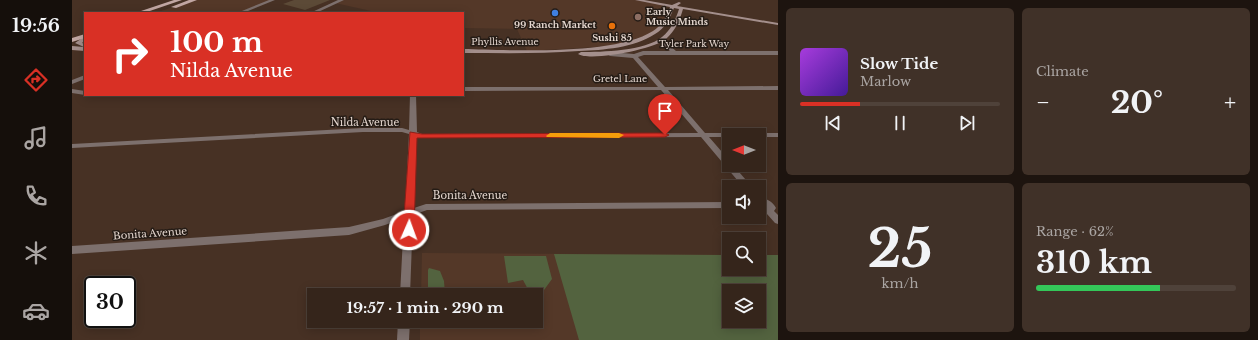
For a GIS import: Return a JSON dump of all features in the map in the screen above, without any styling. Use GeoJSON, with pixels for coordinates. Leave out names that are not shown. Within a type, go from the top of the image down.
{"type":"FeatureCollection","features":[{"type":"Feature","properties":{"kind":"main road"},"geometry":{"type":"LineString","coordinates":[[141,12],[179,0]]}},
{"type":"Feature","properties":{"kind":"main road"},"geometry":{"type":"LineString","coordinates":[[158,12],[194,0]]}},
{"type":"Feature","properties":{"kind":"main road"},"geometry":{"type":"LineString","coordinates":[[72,34],[84,30]]}},
{"type":"Feature","properties":{"kind":"main road"},"geometry":{"type":"LineString","coordinates":[[72,40],[84,37]]}},
{"type":"Feature","properties":{"kind":"street"},"geometry":{"type":"LineString","coordinates":[[243,12],[274,0]]}},
{"type":"Feature","properties":{"kind":"street"},"geometry":{"type":"LineString","coordinates":[[314,12],[342,0]]}},
{"type":"Feature","properties":{"kind":"street"},"geometry":{"type":"LineString","coordinates":[[637,0],[778,24]]}},
{"type":"Feature","properties":{"kind":"street"},"geometry":{"type":"LineString","coordinates":[[659,0],[679,2],[778,20]]}},
{"type":"Feature","properties":{"kind":"street"},"geometry":{"type":"LineString","coordinates":[[673,6],[679,2]]}},
{"type":"Feature","properties":{"kind":"street"},"geometry":{"type":"LineString","coordinates":[[679,2],[682,7]]}},
{"type":"Feature","properties":{"kind":"street","name":"Phyllis Avenue"},"geometry":{"type":"LineString","coordinates":[[464,51],[548,51],[613,46],[638,41],[649,36],[660,28],[673,6]]}},
{"type":"Feature","properties":{"kind":"street"},"geometry":{"type":"LineString","coordinates":[[675,53],[661,40],[671,29],[682,7]]}},
{"type":"Feature","properties":{"kind":"street"},"geometry":{"type":"LineString","coordinates":[[84,38],[78,43],[84,47]]}},
{"type":"Feature","properties":{"kind":"street","name":"Phyllis Avenue"},"geometry":{"type":"LineString","coordinates":[[548,51],[610,54],[661,40]]}},
{"type":"Feature","properties":{"kind":"street"},"geometry":{"type":"LineString","coordinates":[[72,48],[84,48]]}},
{"type":"Feature","properties":{"kind":"street"},"geometry":{"type":"LineString","coordinates":[[72,53],[84,53]]}},
{"type":"Feature","properties":{"kind":"street","name":"Tyler Park Way"},"geometry":{"type":"LineString","coordinates":[[610,54],[635,56],[643,53],[778,53]]}},
{"type":"Feature","properties":{"kind":"street"},"geometry":{"type":"LineString","coordinates":[[635,56],[742,180]]}},
{"type":"Feature","properties":{"kind":"street"},"geometry":{"type":"LineString","coordinates":[[72,82],[84,77]]}},
{"type":"Feature","properties":{"kind":"street","name":"Gretel Lane"},"geometry":{"type":"LineString","coordinates":[[464,89],[778,88]]}},
{"type":"Feature","properties":{"kind":"street"},"geometry":{"type":"LineString","coordinates":[[72,92],[84,93]]}},
{"type":"Feature","properties":{"kind":"street"},"geometry":{"type":"LineString","coordinates":[[405,288],[413,134],[413,96]]}},
{"type":"Feature","properties":{"kind":"street","name":"Nilda Avenue"},"geometry":{"type":"LineString","coordinates":[[72,146],[363,130],[402,130],[422,136],[778,135]]}},
{"type":"Feature","properties":{"kind":"street","name":"Bonita Avenue"},"geometry":{"type":"LineString","coordinates":[[72,250],[349,231],[385,222],[426,207],[722,205]]}},
{"type":"Feature","properties":{"kind":"street"},"geometry":{"type":"LineString","coordinates":[[773,207],[778,221]]}},
{"type":"Feature","properties":{"kind":"street"},"geometry":{"type":"LineString","coordinates":[[403,340],[404,328]]}},
{"type":"Feature","properties":{"kind":"shaded area"},"geometry":{"type":"Polygon","coordinates":[[[194,0],[273,0],[243,12],[158,12],[194,0]]]}},
{"type":"Feature","properties":{"kind":"shaded area"},"geometry":{"type":"Polygon","coordinates":[[[342,0],[637,0],[659,4],[671,10],[654,33],[613,46],[527,51],[517,29],[464,28],[464,12],[376,12],[335,3],[342,0]]]}},
{"type":"Feature","properties":{"kind":"shaded area"},"geometry":{"type":"Polygon","coordinates":[[[422,253],[722,255],[722,276],[766,276],[766,255],[778,255],[778,340],[420,340],[420,328],[543,328],[543,288],[421,288],[422,253]]]}},
{"type":"Feature","properties":{"kind":"green space"},"geometry":{"type":"Polygon","coordinates":[[[554,254],[722,255],[722,276],[766,276],[766,255],[778,255],[778,340],[579,340],[554,254]]]}},
{"type":"Feature","properties":{"kind":"green space"},"geometry":{"type":"Polygon","coordinates":[[[504,256],[546,256],[552,279],[543,291],[543,288],[527,288],[523,280],[508,283],[504,256]]]}},
{"type":"Feature","properties":{"kind":"green space"},"geometry":{"type":"Polygon","coordinates":[[[429,268],[440,271],[444,281],[444,288],[428,288],[429,268]]]}},
{"type":"Feature","properties":{"kind":"building"},"geometry":{"type":"Polygon","coordinates":[[[294,0],[330,0],[305,10],[283,4],[294,0]]]}},
{"type":"Feature","properties":{"kind":"slow traffic"},"geometry":{"type":"LineString","coordinates":[[550,136],[619,135]]}},
{"type":"Feature","properties":{"kind":"place","name":"99 Ranch Market"},"geometry":{"type":"Point","coordinates":[555,13]}},
{"type":"Feature","properties":{"kind":"place","name":"Early Music Minds"},"geometry":{"type":"Point","coordinates":[638,17]}},
{"type":"Feature","properties":{"kind":"place","name":"Sushi 85"},"geometry":{"type":"Point","coordinates":[612,26]}},
{"type":"Feature","properties":{"kind":"route"},"geometry":{"type":"LineString","coordinates":[[409,230],[413,134],[422,136],[665,135]]}}]}
